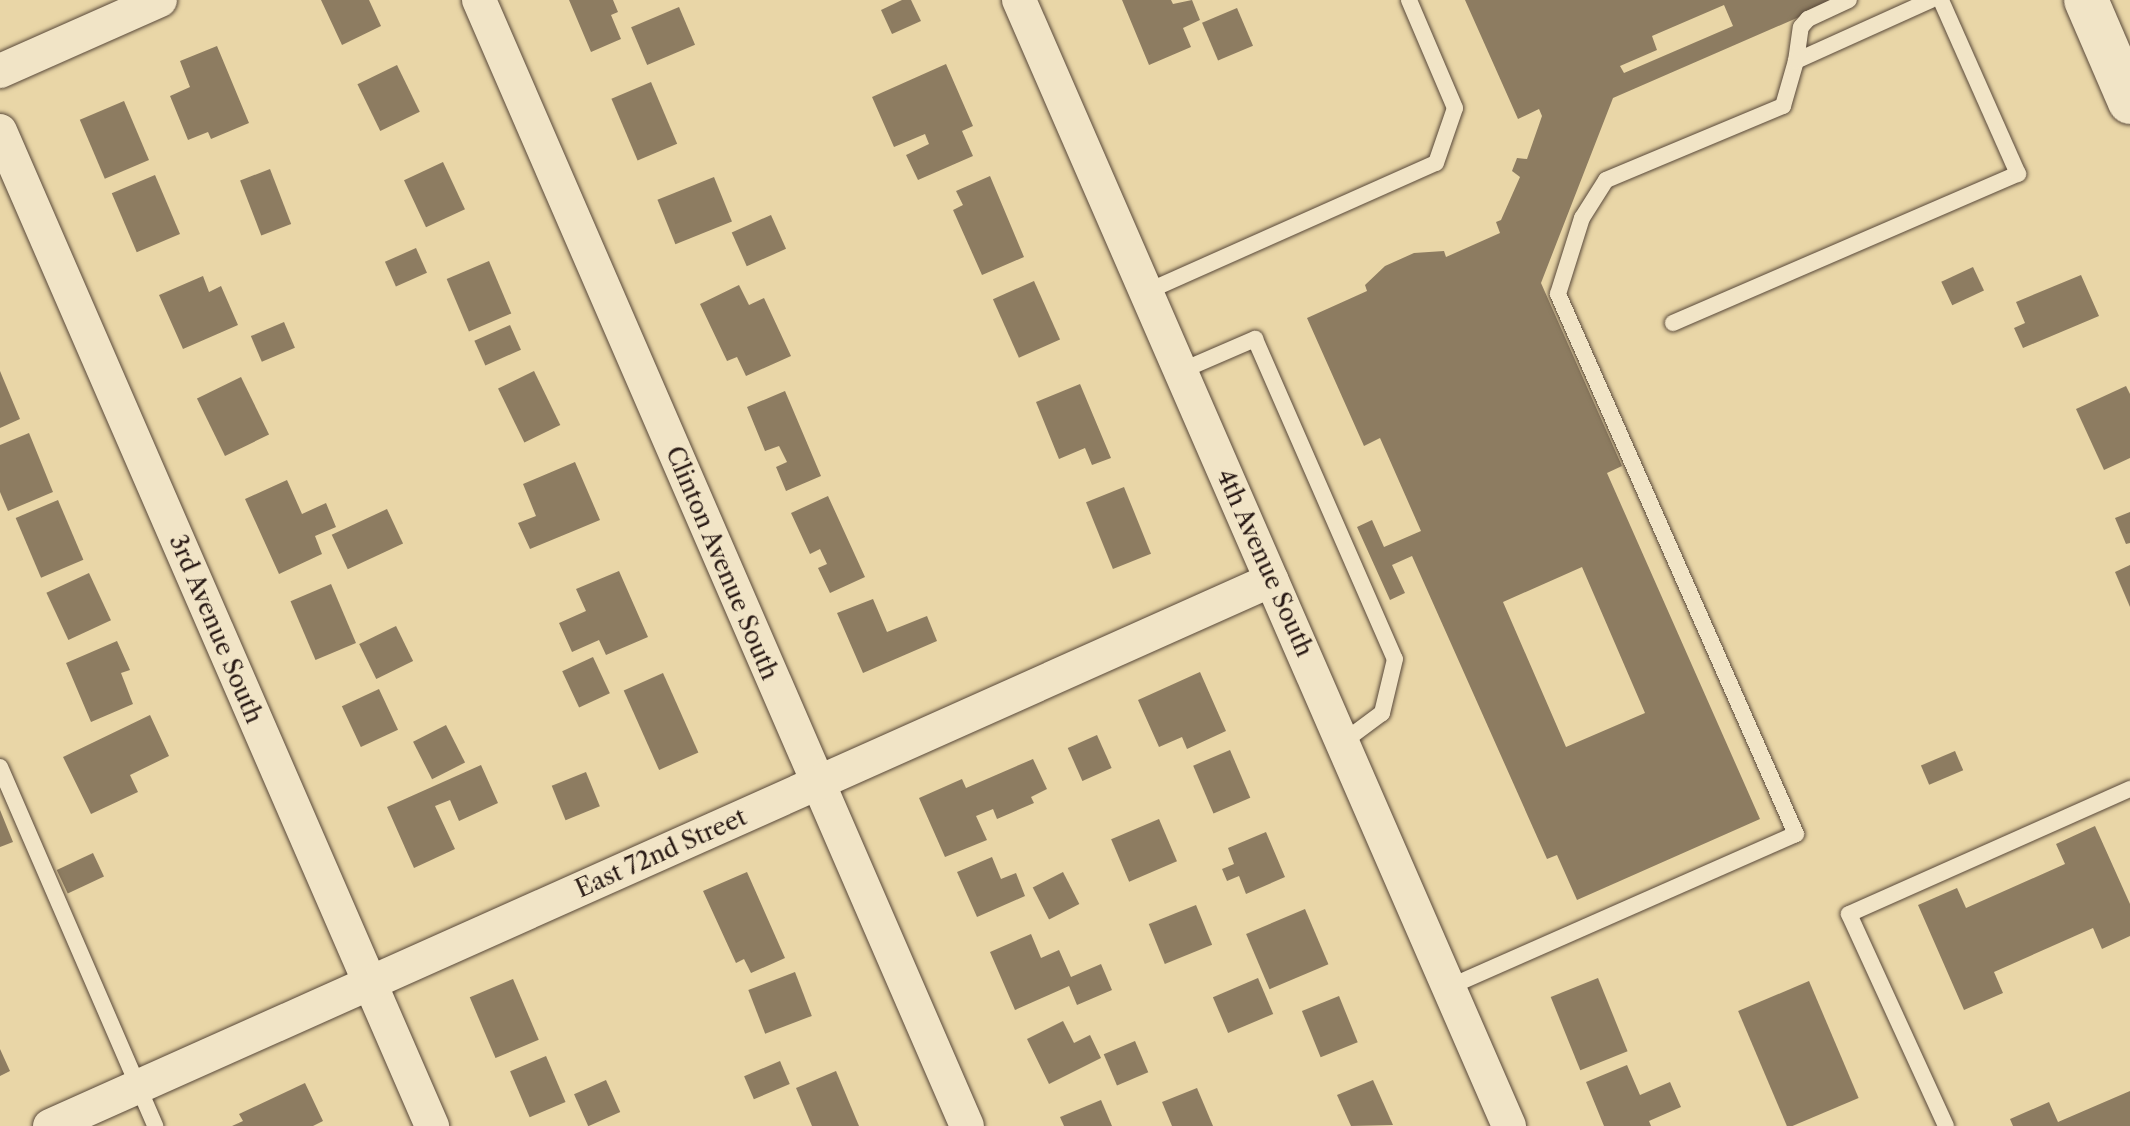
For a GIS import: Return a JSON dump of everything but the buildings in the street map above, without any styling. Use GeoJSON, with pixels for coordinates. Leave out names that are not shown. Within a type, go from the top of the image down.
{"type":"FeatureCollection","features":[{"type":"Feature","properties":{"kind":"main road"},"geometry":{"type":"LineString","coordinates":[[2086,0],[2130,102]]}},
{"type":"Feature","properties":{"kind":"street"},"geometry":{"type":"LineString","coordinates":[[0,71],[160,0]]}},
{"type":"Feature","properties":{"kind":"street","name":"Clinton Avenue South"},"geometry":{"type":"LineString","coordinates":[[479,0],[967,1126]]}},
{"type":"Feature","properties":{"kind":"street","name":"4th Avenue South"},"geometry":{"type":"LineString","coordinates":[[1019,0],[1509,1126]]}},
{"type":"Feature","properties":{"kind":"street","name":"3rd Avenue South"},"geometry":{"type":"LineString","coordinates":[[0,131],[432,1126]]}},
{"type":"Feature","properties":{"kind":"street","name":"East 72nd Street"},"geometry":{"type":"LineString","coordinates":[[50,1126],[1272,580]]}},
{"type":"Feature","properties":{"kind":"lane"},"geometry":{"type":"LineString","coordinates":[[1146,292],[1436,163],[1455,108],[1409,0]]}},
{"type":"Feature","properties":{"kind":"lane"},"geometry":{"type":"LineString","coordinates":[[1449,987],[1796,834],[1558,294],[1582,218],[1606,180],[1783,106],[1796,61],[1801,27],[1808,19],[1849,0]]}},
{"type":"Feature","properties":{"kind":"lane"},"geometry":{"type":"LineString","coordinates":[[1796,61],[1931,0]]}},
{"type":"Feature","properties":{"kind":"lane"},"geometry":{"type":"LineString","coordinates":[[1673,323],[2018,174],[1941,0]]}},
{"type":"Feature","properties":{"kind":"lane"},"geometry":{"type":"LineString","coordinates":[[1181,371],[1255,339],[1395,659],[1382,713],[1343,742]]}},
{"type":"Feature","properties":{"kind":"lane"},"geometry":{"type":"LineString","coordinates":[[0,767],[155,1126]]}},
{"type":"Feature","properties":{"kind":"lane"},"geometry":{"type":"LineString","coordinates":[[1946,1126],[1849,914],[2130,789]]}}]}
